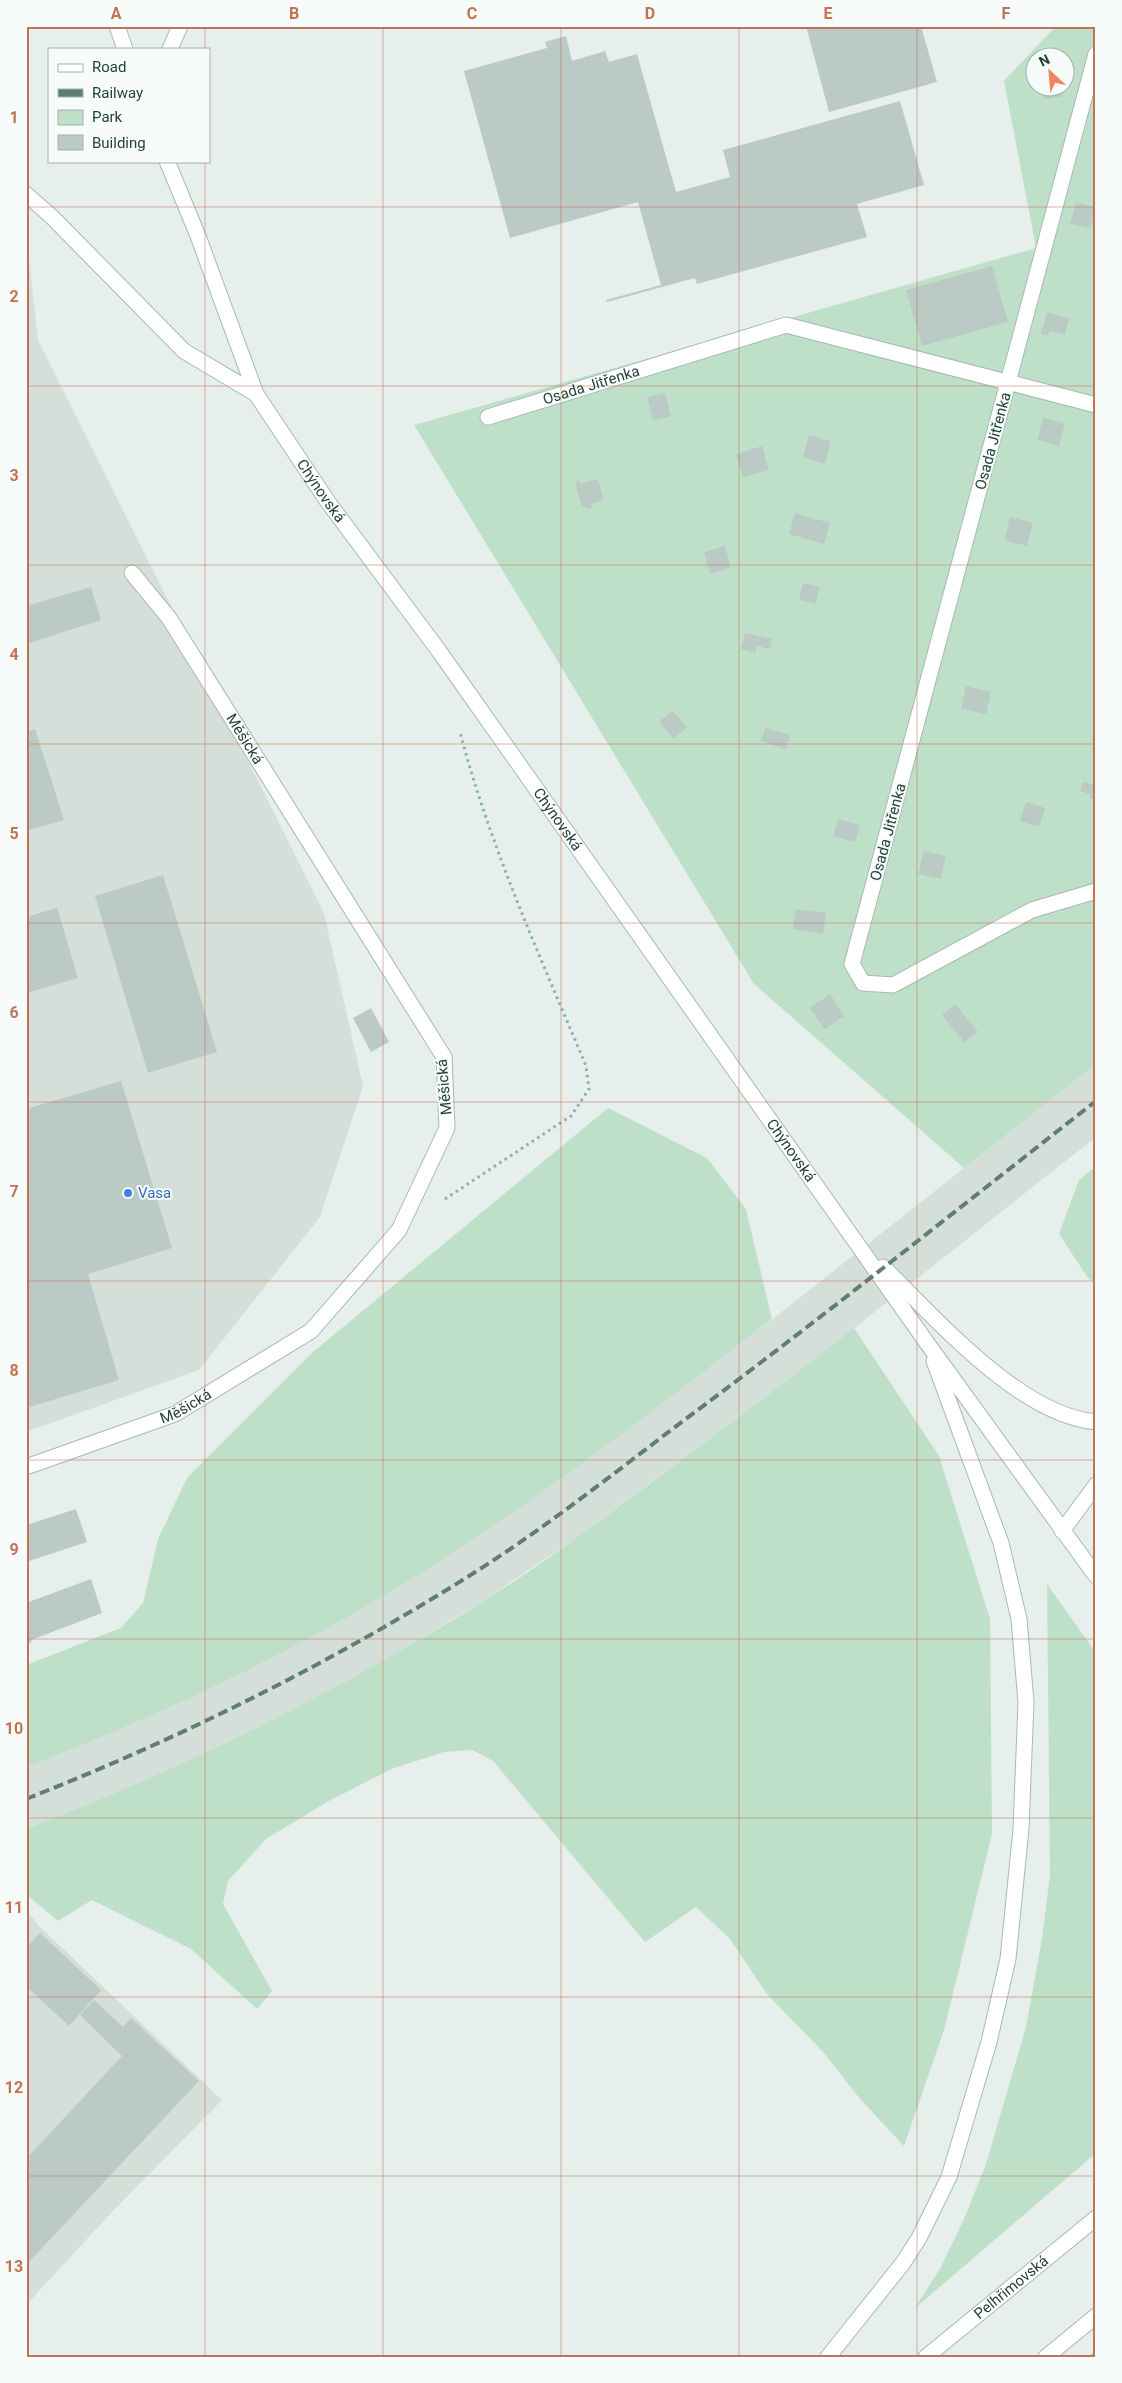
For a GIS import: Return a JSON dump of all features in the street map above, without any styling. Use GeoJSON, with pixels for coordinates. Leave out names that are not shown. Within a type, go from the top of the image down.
{"type":"FeatureCollection","features":[{"type":"Feature","properties":{"kind":"main road"},"geometry":{"type":"LineString","coordinates":[[117,26],[125,48]]}},
{"type":"Feature","properties":{"kind":"main road"},"geometry":{"type":"LineString","coordinates":[[170,48],[180,26]]}},
{"type":"Feature","properties":{"kind":"main road"},"geometry":{"type":"LineString","coordinates":[[1096,54],[1009,382],[1096,405]]}},
{"type":"Feature","properties":{"kind":"main road","name":"Chýnovská"},"geometry":{"type":"LineString","coordinates":[[167,162],[198,236],[256,394],[328,502],[439,652],[859,1244]]}},
{"type":"Feature","properties":{"kind":"main road","name":"Chýnovská"},"geometry":{"type":"LineString","coordinates":[[26,194],[52,217],[184,351],[256,394]]}},
{"type":"Feature","properties":{"kind":"main road","name":"Osada Jitřenka"},"geometry":{"type":"LineString","coordinates":[[488,417],[786,325],[1009,382],[852,964],[863,982],[893,985],[1032,910],[1096,891]]}},
{"type":"Feature","properties":{"kind":"main road","name":"Měšická"},"geometry":{"type":"LineString","coordinates":[[26,1467],[175,1414],[311,1332],[399,1230],[447,1128],[444,1057],[168,618],[132,573]]}},
{"type":"Feature","properties":{"kind":"main road"},"geometry":{"type":"LineString","coordinates":[[859,1244],[927,1343],[1096,1576]]}},
{"type":"Feature","properties":{"kind":"main road"},"geometry":{"type":"LineString","coordinates":[[859,1244],[1005,1382],[1046,1407],[1087,1421],[1096,1422]]}},
{"type":"Feature","properties":{"kind":"main road"},"geometry":{"type":"LineString","coordinates":[[828,2357],[903,2263],[919,2238],[949,2177],[989,2042],[1008,1959],[1021,1829],[1026,1702],[1019,1619],[1001,1543],[927,1343]]}},
{"type":"Feature","properties":{"kind":"main road"},"geometry":{"type":"LineString","coordinates":[[1062,1531],[1096,1485]]}},
{"type":"Feature","properties":{"kind":"main road","name":"Pelhřimovská"},"geometry":{"type":"LineString","coordinates":[[926,2357],[1096,2218]]}},
{"type":"Feature","properties":{"kind":"main road"},"geometry":{"type":"LineString","coordinates":[[1046,2357],[1096,2316]]}},
{"type":"Feature","properties":{"kind":"path"},"geometry":{"type":"LineString","coordinates":[[440,1203],[571,1116],[589,1089],[586,1066],[508,876],[469,765],[459,727]]}},
{"type":"Feature","properties":{"kind":"shaded area"},"geometry":{"type":"Polygon","coordinates":[[[26,234],[38,340],[324,913],[363,1086],[320,1217],[199,1370],[26,1432],[26,234]]]}},
{"type":"Feature","properties":{"kind":"shaded area"},"geometry":{"type":"Polygon","coordinates":[[[1096,1064],[1096,1137],[800,1371],[576,1538],[486,1599],[380,1663],[291,1711],[176,1767],[81,1808],[26,1829],[26,1767],[152,1714],[265,1661],[456,1551],[543,1491],[765,1325],[1096,1064]]]}},
{"type":"Feature","properties":{"kind":"shaded area"},"geometry":{"type":"Polygon","coordinates":[[[26,1910],[39,1926],[222,2100],[110,2214],[26,2305],[26,1910]]]}},
{"type":"Feature","properties":{"kind":"green space"},"geometry":{"type":"Polygon","coordinates":[[[1056,26],[1096,26],[1096,1064],[964,1168],[754,984],[414,425],[1036,248],[1004,81],[1024,60],[1024,98],[1074,98],[1074,48],[1035,48],[1056,26]]]}},
{"type":"Feature","properties":{"kind":"green space"},"geometry":{"type":"Polygon","coordinates":[[[608,1108],[707,1158],[746,1209],[772,1319],[577,1467],[498,1523],[406,1582],[354,1613],[247,1670],[137,1721],[26,1767],[26,1665],[121,1628],[143,1603],[158,1539],[187,1478],[313,1352],[608,1108]]]}},
{"type":"Feature","properties":{"kind":"green space"},"geometry":{"type":"Polygon","coordinates":[[[1096,1166],[1096,1284],[1088,1278],[1059,1234],[1079,1180],[1096,1166]]]}},
{"type":"Feature","properties":{"kind":"green space"},"geometry":{"type":"Polygon","coordinates":[[[854,1328],[939,1456],[990,1619],[992,1834],[944,2030],[904,2146],[860,2099],[825,2054],[767,1994],[730,1939],[696,1907],[645,1942],[493,1761],[472,1750],[444,1752],[391,1769],[327,1802],[266,1839],[228,1881],[223,1904],[272,1991],[257,2009],[191,1949],[92,1900],[58,1921],[26,1894],[26,1829],[145,1780],[261,1726],[374,1666],[430,1633],[506,1587],[569,1543],[854,1328]]]}},
{"type":"Feature","properties":{"kind":"green space"},"geometry":{"type":"Polygon","coordinates":[[[1047,1584],[1096,1653],[1096,2153],[914,2309],[940,2269],[964,2219],[986,2164],[1026,2027],[1042,1939],[1050,1875],[1047,1584]]]}},
{"type":"Feature","properties":{"kind":"building"},"geometry":{"type":"Polygon","coordinates":[[[806,26],[921,26],[937,82],[829,112],[806,26]]]}},
{"type":"Feature","properties":{"kind":"building"},"geometry":{"type":"Polygon","coordinates":[[[566,36],[572,61],[605,51],[609,62],[637,54],[676,192],[730,177],[723,150],[900,101],[924,185],[857,204],[867,237],[697,284],[695,278],[607,302],[606,300],[661,285],[638,202],[510,238],[464,71],[547,48],[545,42],[566,36]]]}},
{"type":"Feature","properties":{"kind":"building"},"geometry":{"type":"Polygon","coordinates":[[[1076,203],[1096,207],[1091,228],[1070,224],[1076,203]]]}},
{"type":"Feature","properties":{"kind":"building"},"geometry":{"type":"Polygon","coordinates":[[[992,266],[1008,322],[922,346],[906,290],[992,266]]]}},
{"type":"Feature","properties":{"kind":"building"},"geometry":{"type":"Polygon","coordinates":[[[1047,312],[1069,318],[1065,335],[1050,331],[1048,336],[1041,334],[1047,312]]]}},
{"type":"Feature","properties":{"kind":"building"},"geometry":{"type":"Polygon","coordinates":[[[665,393],[671,416],[653,420],[647,397],[665,393]]]}},
{"type":"Feature","properties":{"kind":"building"},"geometry":{"type":"Polygon","coordinates":[[[1043,418],[1065,423],[1059,446],[1037,440],[1043,418]]]}},
{"type":"Feature","properties":{"kind":"building"},"geometry":{"type":"Polygon","coordinates":[[[809,435],[831,441],[825,464],[803,457],[809,435]]]}},
{"type":"Feature","properties":{"kind":"building"},"geometry":{"type":"Polygon","coordinates":[[[762,446],[769,470],[743,477],[736,454],[762,446]]]}},
{"type":"Feature","properties":{"kind":"building"},"geometry":{"type":"Polygon","coordinates":[[[598,479],[604,500],[591,504],[592,508],[586,509],[585,506],[582,507],[575,482],[579,480],[580,484],[598,479]]]}},
{"type":"Feature","properties":{"kind":"building"},"geometry":{"type":"Polygon","coordinates":[[[795,513],[830,523],[824,544],[789,534],[795,513]]]}},
{"type":"Feature","properties":{"kind":"building"},"geometry":{"type":"Polygon","coordinates":[[[1010,517],[1033,523],[1027,546],[1004,540],[1010,517]]]}},
{"type":"Feature","properties":{"kind":"building"},"geometry":{"type":"Polygon","coordinates":[[[725,546],[731,568],[710,574],[704,552],[725,546]]]}},
{"type":"Feature","properties":{"kind":"building"},"geometry":{"type":"Polygon","coordinates":[[[803,583],[820,587],[816,604],[799,600],[803,583]]]}},
{"type":"Feature","properties":{"kind":"building"},"geometry":{"type":"Polygon","coordinates":[[[91,587],[101,620],[26,644],[26,606],[91,587]]]}},
{"type":"Feature","properties":{"kind":"building"},"geometry":{"type":"Polygon","coordinates":[[[745,633],[772,639],[770,649],[757,646],[755,653],[741,649],[745,633]]]}},
{"type":"Feature","properties":{"kind":"building"},"geometry":{"type":"Polygon","coordinates":[[[966,686],[991,692],[986,714],[961,709],[966,686]]]}},
{"type":"Feature","properties":{"kind":"building"},"geometry":{"type":"Polygon","coordinates":[[[673,711],[687,727],[673,739],[659,721],[673,711]]]}},
{"type":"Feature","properties":{"kind":"building"},"geometry":{"type":"Polygon","coordinates":[[[765,728],[790,735],[786,749],[761,741],[765,728]]]}},
{"type":"Feature","properties":{"kind":"building"},"geometry":{"type":"Polygon","coordinates":[[[35,729],[64,820],[26,831],[26,732],[35,729]]]}},
{"type":"Feature","properties":{"kind":"building"},"geometry":{"type":"Polygon","coordinates":[[[1093,780],[1096,781],[1096,800],[1089,798],[1090,794],[1080,791],[1083,782],[1093,784],[1093,780]]]}},
{"type":"Feature","properties":{"kind":"building"},"geometry":{"type":"Polygon","coordinates":[[[1026,802],[1045,808],[1039,827],[1020,821],[1026,802]]]}},
{"type":"Feature","properties":{"kind":"building"},"geometry":{"type":"Polygon","coordinates":[[[838,819],[860,825],[855,842],[833,836],[838,819]]]}},
{"type":"Feature","properties":{"kind":"building"},"geometry":{"type":"Polygon","coordinates":[[[924,851],[946,856],[941,879],[918,874],[924,851]]]}},
{"type":"Feature","properties":{"kind":"building"},"geometry":{"type":"Polygon","coordinates":[[[163,875],[217,1052],[148,1073],[95,896],[163,875]]]}},
{"type":"Feature","properties":{"kind":"building"},"geometry":{"type":"Polygon","coordinates":[[[57,908],[78,978],[26,993],[26,917],[57,908]]]}},
{"type":"Feature","properties":{"kind":"building"},"geometry":{"type":"Polygon","coordinates":[[[796,909],[826,913],[823,934],[793,929],[796,909]]]}},
{"type":"Feature","properties":{"kind":"building"},"geometry":{"type":"Polygon","coordinates":[[[830,994],[844,1016],[825,1029],[810,1008],[830,994]]]}},
{"type":"Feature","properties":{"kind":"building"},"geometry":{"type":"Polygon","coordinates":[[[955,1004],[978,1032],[964,1042],[942,1015],[955,1004]]]}},
{"type":"Feature","properties":{"kind":"building"},"geometry":{"type":"Polygon","coordinates":[[[371,1008],[389,1042],[371,1052],[353,1018],[371,1008]]]}},
{"type":"Feature","properties":{"kind":"building"},"geometry":{"type":"Polygon","coordinates":[[[121,1081],[172,1248],[88,1274],[119,1380],[26,1408],[26,1109],[121,1081]]]}},
{"type":"Feature","properties":{"kind":"building"},"geometry":{"type":"Polygon","coordinates":[[[76,1509],[87,1542],[26,1562],[26,1525],[76,1509]]]}},
{"type":"Feature","properties":{"kind":"building"},"geometry":{"type":"Polygon","coordinates":[[[91,1579],[102,1613],[31,1640],[32,1642],[26,1644],[26,1603],[91,1579]]]}},
{"type":"Feature","properties":{"kind":"building"},"geometry":{"type":"Polygon","coordinates":[[[40,1933],[101,1990],[69,2026],[26,1986],[26,1948],[40,1933]]]}},
{"type":"Feature","properties":{"kind":"building"},"geometry":{"type":"Polygon","coordinates":[[[94,2000],[123,2027],[131,2018],[199,2081],[26,2265],[26,2159],[122,2056],[80,2015],[94,2000]]]}},
{"type":"Feature","properties":{"kind":"building"},"geometry":{"type":"Polygon","coordinates":[[[1094,2343],[1096,2344],[1096,2357],[1088,2357],[1093,2353],[1094,2343]]]}},
{"type":"Feature","properties":{"kind":"railway"},"geometry":{"type":"LineString","coordinates":[[26,1799],[141,1751],[253,1698],[363,1639],[497,1558],[578,1501],[787,1342],[1096,1101]]}},
{"type":"Feature","properties":{"kind":"place","name":"Vasa"},"geometry":{"type":"Point","coordinates":[128,1193]}}]}
